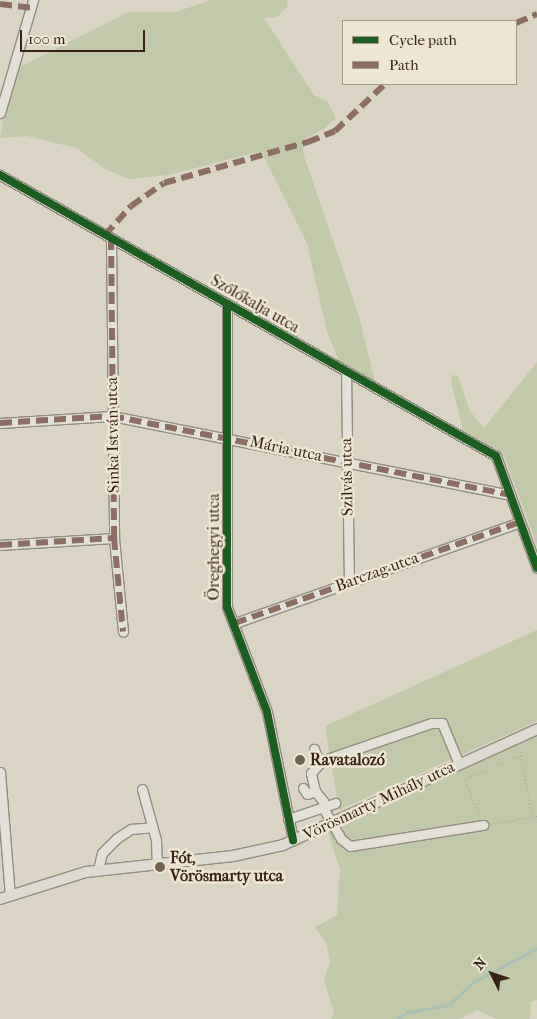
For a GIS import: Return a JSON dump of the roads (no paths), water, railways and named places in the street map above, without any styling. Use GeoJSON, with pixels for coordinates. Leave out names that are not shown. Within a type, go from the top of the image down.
{"type":"FeatureCollection","features":[{"type":"Feature","properties":{"kind":"main road","name":"Vörösmarty Mihály utca"},"geometry":{"type":"LineString","coordinates":[[5,897],[98,870],[255,853],[293,840],[537,729]]}},
{"type":"Feature","properties":{"kind":"street"},"geometry":{"type":"LineString","coordinates":[[0,113],[33,0]]}},
{"type":"Feature","properties":{"kind":"street","name":"Szőlőkalja utca"},"geometry":{"type":"LineString","coordinates":[[0,175],[496,456],[510,495]]}},
{"type":"Feature","properties":{"kind":"street","name":"Sinka István utca"},"geometry":{"type":"LineString","coordinates":[[111,238],[114,538],[123,632]]}},
{"type":"Feature","properties":{"kind":"street","name":"Öreghegyi utca"},"geometry":{"type":"LineString","coordinates":[[227,304],[229,437],[227,607],[235,623],[267,712],[293,840]]}},
{"type":"Feature","properties":{"kind":"street","name":"Szilvás utca"},"geometry":{"type":"LineString","coordinates":[[346,371],[349,582]]}},
{"type":"Feature","properties":{"kind":"street","name":"Mária utca"},"geometry":{"type":"LineString","coordinates":[[0,423],[112,416],[229,437],[510,495]]}},
{"type":"Feature","properties":{"kind":"street"},"geometry":{"type":"LineString","coordinates":[[510,495],[537,568]]}},
{"type":"Feature","properties":{"kind":"street","name":"Barczag utca"},"geometry":{"type":"LineString","coordinates":[[235,623],[520,522]]}},
{"type":"Feature","properties":{"kind":"street"},"geometry":{"type":"LineString","coordinates":[[0,545],[114,538]]}},
{"type":"Feature","properties":{"kind":"street"},"geometry":{"type":"LineString","coordinates":[[459,764],[442,723],[432,723],[318,762],[312,773],[315,791],[331,823],[341,839],[355,846],[486,825]]}},
{"type":"Feature","properties":{"kind":"street"},"geometry":{"type":"LineString","coordinates":[[314,749],[318,762]]}},
{"type":"Feature","properties":{"kind":"street"},"geometry":{"type":"LineString","coordinates":[[0,772],[5,897]]}},
{"type":"Feature","properties":{"kind":"street"},"geometry":{"type":"LineString","coordinates":[[303,788],[306,794],[315,791]]}},
{"type":"Feature","properties":{"kind":"street"},"geometry":{"type":"LineString","coordinates":[[142,789],[152,827],[157,864]]}},
{"type":"Feature","properties":{"kind":"street"},"geometry":{"type":"LineString","coordinates":[[288,819],[335,803]]}},
{"type":"Feature","properties":{"kind":"street"},"geometry":{"type":"LineString","coordinates":[[98,870],[102,853],[117,838],[131,829],[152,827]]}},
{"type":"Feature","properties":{"kind":"waterway"},"geometry":{"type":"LineString","coordinates":[[397,1019],[408,1012],[449,1005],[472,983],[537,948]]}},
{"type":"Feature","properties":{"kind":"place","name":"Ravatalozó"},"geometry":{"type":"Point","coordinates":[300,760]}},
{"type":"Feature","properties":{"kind":"place","name":"Fót, Vörösmarty utca"},"geometry":{"type":"Point","coordinates":[160,867]}}]}
